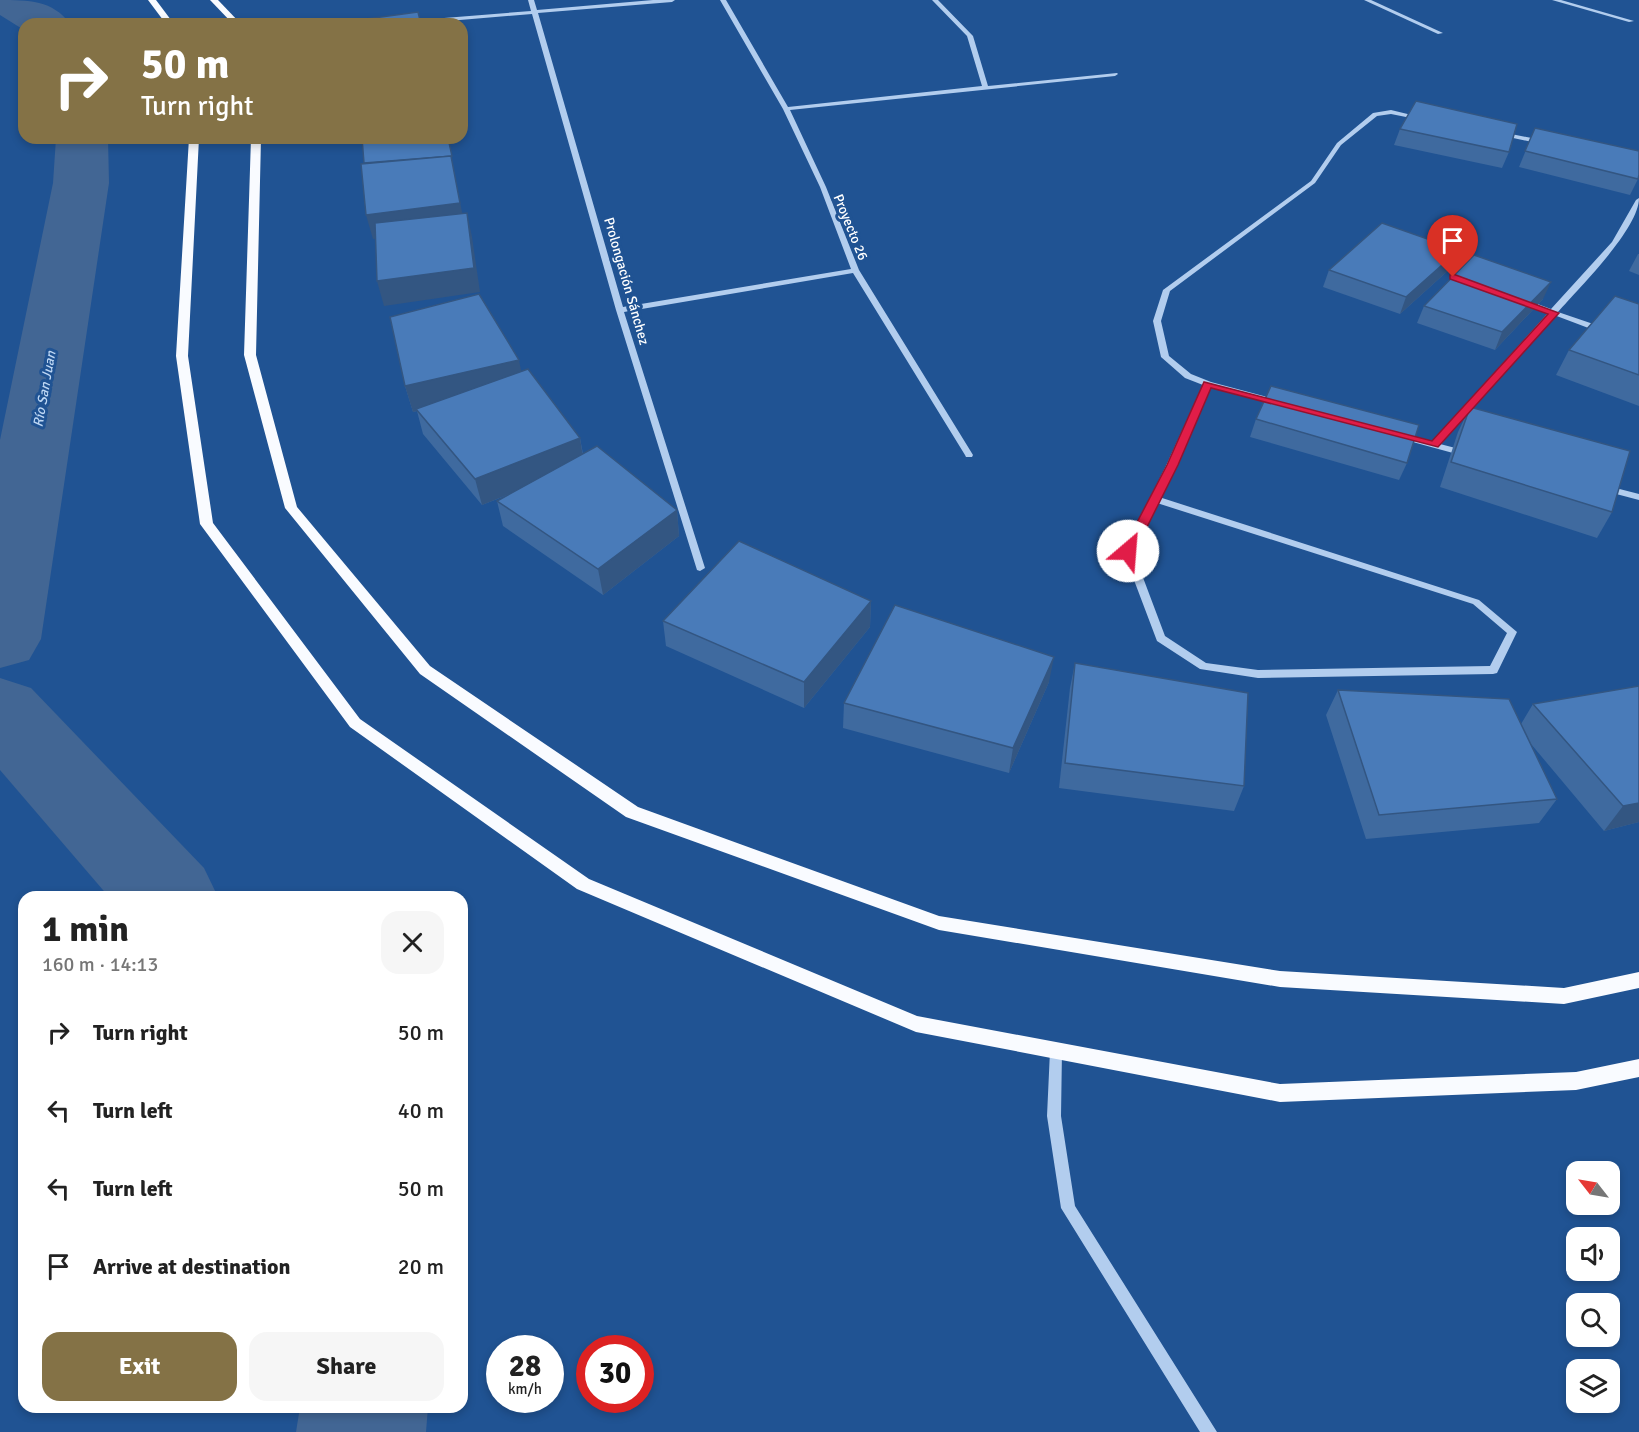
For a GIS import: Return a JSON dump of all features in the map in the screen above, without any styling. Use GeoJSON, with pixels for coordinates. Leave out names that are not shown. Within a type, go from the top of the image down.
{"type":"FeatureCollection","features":[{"type":"Feature","properties":{"kind":"main road"},"geometry":{"type":"LineString","coordinates":[[152,0],[166,18]]}},
{"type":"Feature","properties":{"kind":"main road"},"geometry":{"type":"LineString","coordinates":[[214,0],[231,18]]}},
{"type":"Feature","properties":{"kind":"main road"},"geometry":{"type":"LineString","coordinates":[[194,144],[182,356],[207,524],[355,723],[583,884],[916,1024],[1280,1094],[1576,1081],[1639,1068]]}},
{"type":"Feature","properties":{"kind":"main road"},"geometry":{"type":"LineString","coordinates":[[256,144],[250,355],[291,508],[425,670],[632,812],[939,923],[1280,979],[1564,996],[1639,980]]}},
{"type":"Feature","properties":{"kind":"street","name":"Prolongación Sánchez"},"geometry":{"type":"LineString","coordinates":[[531,0],[620,310],[700,568]]}},
{"type":"Feature","properties":{"kind":"street"},"geometry":{"type":"LineString","coordinates":[[459,18],[672,0]]}},
{"type":"Feature","properties":{"kind":"street","name":"Proyecto 26"},"geometry":{"type":"LineString","coordinates":[[723,0],[786,109],[823,187],[855,270],[969,455]]}},
{"type":"Feature","properties":{"kind":"street"},"geometry":{"type":"LineString","coordinates":[[935,0],[970,36],[986,88]]}},
{"type":"Feature","properties":{"kind":"street"},"geometry":{"type":"LineString","coordinates":[[1367,0],[1440,33]]}},
{"type":"Feature","properties":{"kind":"street"},"geometry":{"type":"LineString","coordinates":[[1555,0],[1631,21]]}},
{"type":"Feature","properties":{"kind":"street"},"geometry":{"type":"LineString","coordinates":[[786,109],[1115,74]]}},
{"type":"Feature","properties":{"kind":"street"},"geometry":{"type":"LineString","coordinates":[[1287,405],[1208,384],[1188,376],[1165,357],[1157,321],[1167,290],[1312,182],[1339,144],[1375,114],[1391,112],[1433,120]]}},
{"type":"Feature","properties":{"kind":"street"},"geometry":{"type":"LineString","coordinates":[[1490,131],[1546,143]]}},
{"type":"Feature","properties":{"kind":"street"},"geometry":{"type":"LineString","coordinates":[[1434,445],[1615,243],[1639,200]]}},
{"type":"Feature","properties":{"kind":"street"},"geometry":{"type":"LineString","coordinates":[[620,310],[855,270]]}},
{"type":"Feature","properties":{"kind":"street"},"geometry":{"type":"LineString","coordinates":[[1511,297],[1607,332]]}},
{"type":"Feature","properties":{"kind":"street"},"geometry":{"type":"LineString","coordinates":[[1155,499],[1476,602],[1512,632],[1493,670],[1258,674],[1204,666],[1161,638],[1128,551],[1155,499],[1208,384]]}},
{"type":"Feature","properties":{"kind":"street"},"geometry":{"type":"LineString","coordinates":[[1389,433],[1480,457]]}},
{"type":"Feature","properties":{"kind":"street"},"geometry":{"type":"LineString","coordinates":[[1593,486],[1639,497]]}},
{"type":"Feature","properties":{"kind":"street"},"geometry":{"type":"LineString","coordinates":[[1056,1051],[1053,1116],[1068,1208],[1209,1432]]}},
{"type":"Feature","properties":{"kind":"building"},"geometry":{"type":"Polygon","coordinates":[[[418,12],[420,18],[374,18],[418,12]]]}},
{"type":"Feature","properties":{"kind":"building"},"geometry":{"type":"Polygon","coordinates":[[[1416,101],[1517,124],[1509,152],[1400,129],[1416,101]]]}},
{"type":"Feature","properties":{"kind":"building"},"geometry":{"type":"Polygon","coordinates":[[[1535,128],[1639,151],[1638,179],[1525,151],[1535,128]]]}},
{"type":"Feature","properties":{"kind":"building"},"geometry":{"type":"Polygon","coordinates":[[[362,144],[449,144],[452,156],[364,163],[362,144]]]}},
{"type":"Feature","properties":{"kind":"building"},"geometry":{"type":"Polygon","coordinates":[[[451,156],[460,203],[366,215],[361,164],[451,156]]]}},
{"type":"Feature","properties":{"kind":"building"},"geometry":{"type":"Polygon","coordinates":[[[467,213],[474,268],[377,281],[375,223],[467,213]]]}},
{"type":"Feature","properties":{"kind":"building"},"geometry":{"type":"Polygon","coordinates":[[[1382,223],[1459,250],[1406,297],[1329,270],[1382,223]]]}},
{"type":"Feature","properties":{"kind":"building"},"geometry":{"type":"Polygon","coordinates":[[[1474,255],[1551,282],[1502,332],[1424,306],[1474,255]]]}},
{"type":"Feature","properties":{"kind":"building"},"geometry":{"type":"Polygon","coordinates":[[[479,294],[519,360],[405,386],[390,317],[479,294]]]}},
{"type":"Feature","properties":{"kind":"building"},"geometry":{"type":"Polygon","coordinates":[[[1615,296],[1639,304],[1639,375],[1569,350],[1615,296]]]}},
{"type":"Feature","properties":{"kind":"building"},"geometry":{"type":"Polygon","coordinates":[[[528,369],[580,438],[475,479],[416,409],[528,369]]]}},
{"type":"Feature","properties":{"kind":"building"},"geometry":{"type":"Polygon","coordinates":[[[1271,386],[1419,425],[1407,463],[1256,419],[1271,386]]]}},
{"type":"Feature","properties":{"kind":"building"},"geometry":{"type":"Polygon","coordinates":[[[1470,407],[1630,451],[1612,512],[1451,462],[1470,407]]]}},
{"type":"Feature","properties":{"kind":"building"},"geometry":{"type":"Polygon","coordinates":[[[597,446],[677,510],[598,569],[497,501],[597,446]]]}},
{"type":"Feature","properties":{"kind":"building"},"geometry":{"type":"Polygon","coordinates":[[[739,541],[871,601],[804,682],[663,621],[739,541]]]}},
{"type":"Feature","properties":{"kind":"building"},"geometry":{"type":"Polygon","coordinates":[[[895,605],[1054,657],[1013,748],[844,703],[895,605]]]}},
{"type":"Feature","properties":{"kind":"building"},"geometry":{"type":"Polygon","coordinates":[[[1075,663],[1248,693],[1244,786],[1065,763],[1075,663]]]}},
{"type":"Feature","properties":{"kind":"building"},"geometry":{"type":"Polygon","coordinates":[[[1639,686],[1639,803],[1623,806],[1533,704],[1639,686]]]}},
{"type":"Feature","properties":{"kind":"building"},"geometry":{"type":"Polygon","coordinates":[[[1338,690],[1509,699],[1557,799],[1379,815],[1338,690]]]}},
{"type":"Feature","properties":{"kind":"waterway","name":"Río San Juan"},"geometry":{"type":"LineString","coordinates":[[6,0],[37,18]]}},
{"type":"Feature","properties":{"kind":"waterway","name":"Río San Juan"},"geometry":{"type":"LineString","coordinates":[[0,639],[81,183],[82,144]]}},
{"type":"Feature","properties":{"kind":"waterway","name":"Río San Juan"},"geometry":{"type":"LineString","coordinates":[[0,711],[164,891]]}},
{"type":"Feature","properties":{"kind":"waterway","name":"Río San Juan"},"geometry":{"type":"LineString","coordinates":[[361,1432],[363,1413]]}},
{"type":"Feature","properties":{"kind":"route"},"geometry":{"type":"LineString","coordinates":[[1128,551],[1172,465],[1208,384],[1434,445],[1554,313],[1453,277]]}}]}
